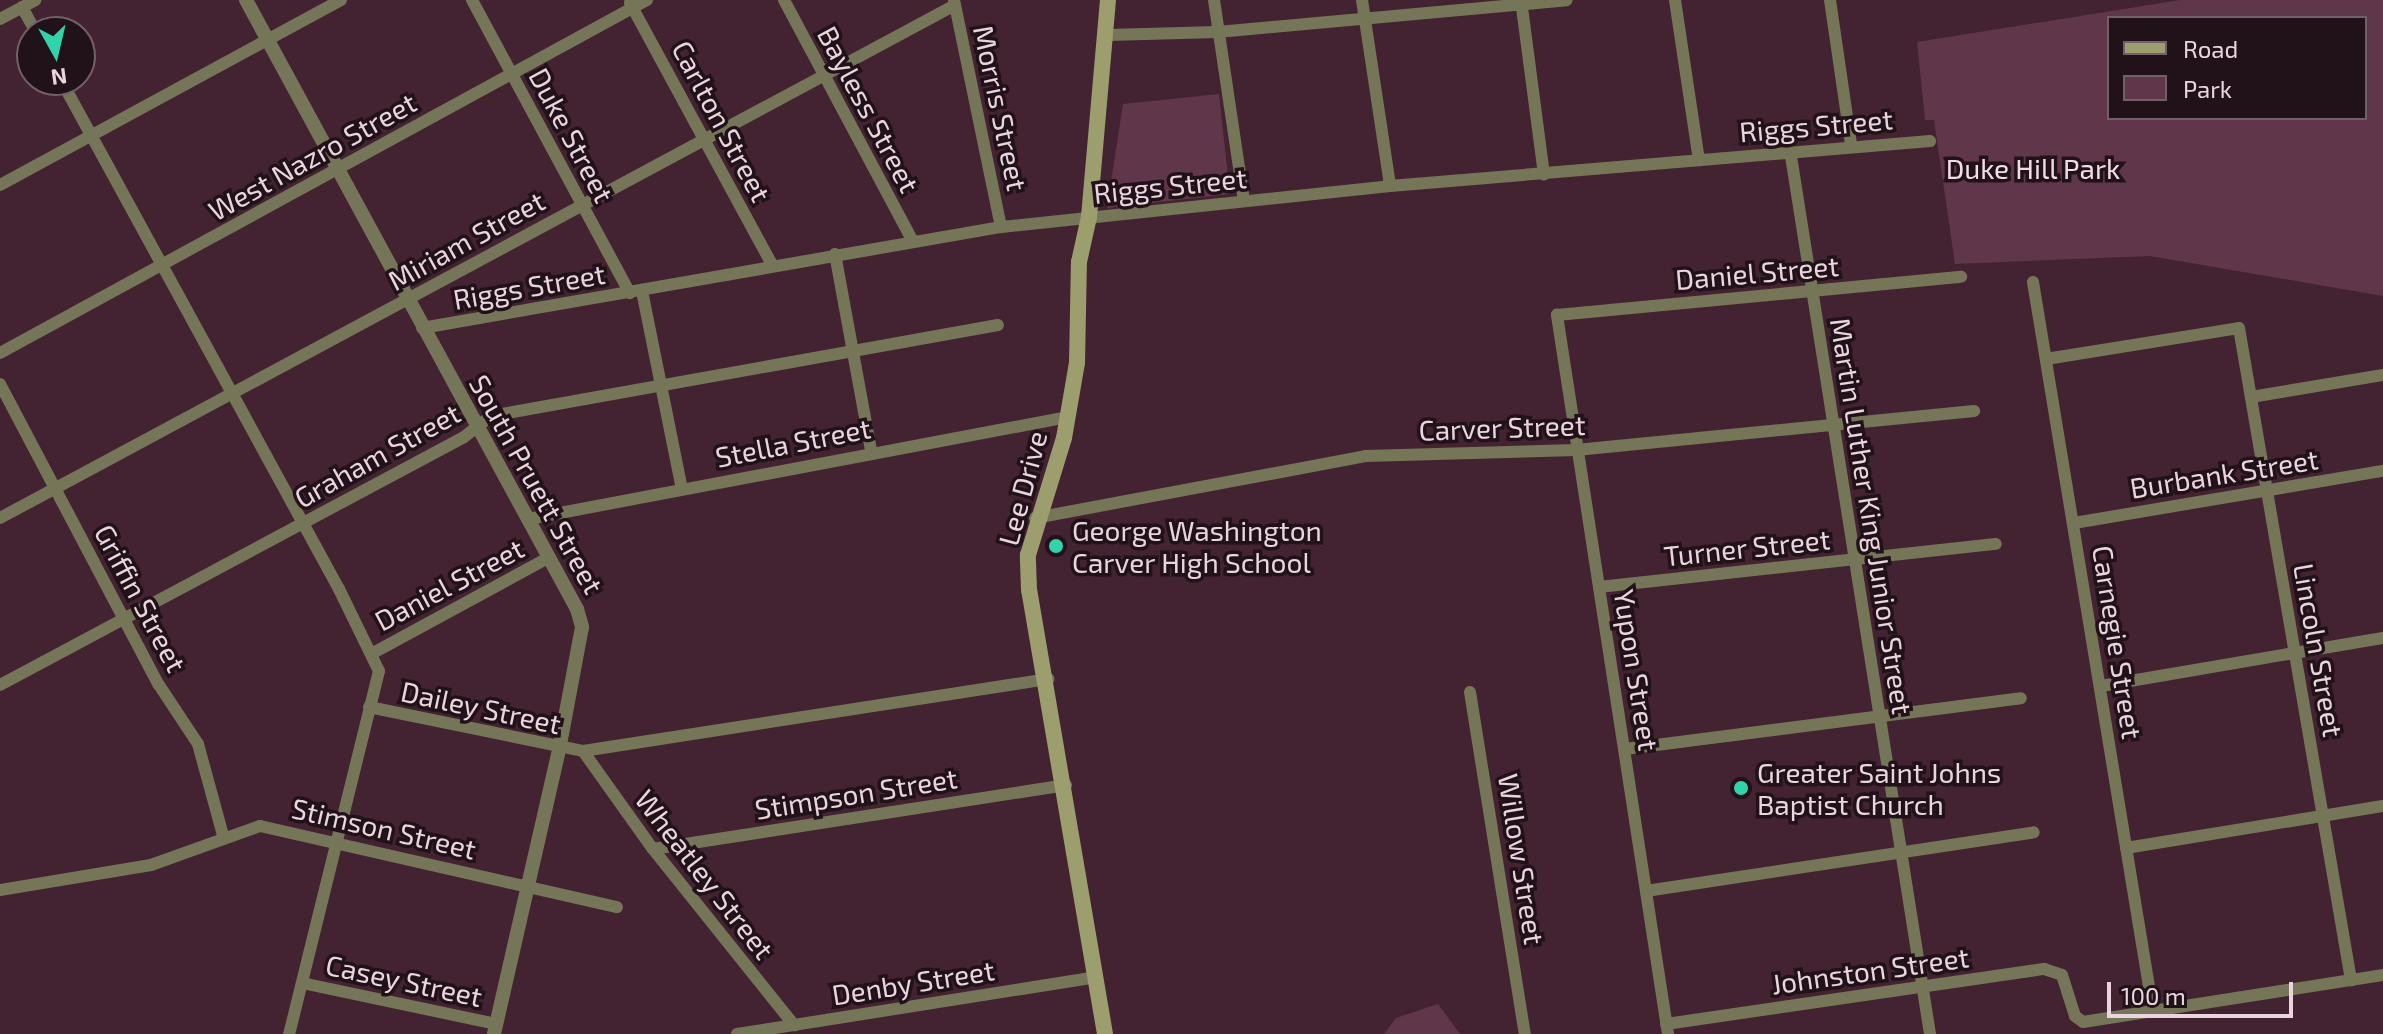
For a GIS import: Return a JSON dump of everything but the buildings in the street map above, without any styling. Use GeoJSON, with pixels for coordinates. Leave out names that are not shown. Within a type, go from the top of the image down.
{"type":"FeatureCollection","features":[{"type":"Feature","properties":{"kind":"main road","name":"Lee Drive"},"geometry":{"type":"LineString","coordinates":[[1105,1034],[1048,679],[1029,590],[1028,555],[1035,518],[1068,417],[1077,363],[1079,262],[1089,217],[1108,35],[1108,0]]}},
{"type":"Feature","properties":{"kind":"street"},"geometry":{"type":"LineString","coordinates":[[0,19],[35,0]]}},
{"type":"Feature","properties":{"kind":"street","name":"South Pruett Street"},"geometry":{"type":"LineString","coordinates":[[246,0],[528,519],[582,627],[559,750],[495,1029]]}},
{"type":"Feature","properties":{"kind":"street"},"geometry":{"type":"LineString","coordinates":[[0,185],[341,0]]}},
{"type":"Feature","properties":{"kind":"street","name":"Duke Street"},"geometry":{"type":"LineString","coordinates":[[472,0],[582,204],[636,292],[661,388],[682,489]]}},
{"type":"Feature","properties":{"kind":"street","name":"West Nazro Street"},"geometry":{"type":"LineString","coordinates":[[0,353],[338,171],[631,4],[647,0]]}},
{"type":"Feature","properties":{"kind":"street","name":"Bayless Street"},"geometry":{"type":"LineString","coordinates":[[784,0],[912,240]]}},
{"type":"Feature","properties":{"kind":"street"},"geometry":{"type":"LineString","coordinates":[[1214,0],[1244,201]]}},
{"type":"Feature","properties":{"kind":"street"},"geometry":{"type":"LineString","coordinates":[[1362,0],[1390,186]]}},
{"type":"Feature","properties":{"kind":"street"},"geometry":{"type":"LineString","coordinates":[[1108,35],[1218,32],[1521,1],[1567,0]]}},
{"type":"Feature","properties":{"kind":"street"},"geometry":{"type":"LineString","coordinates":[[1675,0],[1699,160]]}},
{"type":"Feature","properties":{"kind":"street"},"geometry":{"type":"LineString","coordinates":[[1830,0],[1851,144]]}},
{"type":"Feature","properties":{"kind":"street"},"geometry":{"type":"LineString","coordinates":[[1521,1],[1544,174]]}},
{"type":"Feature","properties":{"kind":"street","name":"Miriam Street"},"geometry":{"type":"LineString","coordinates":[[0,518],[954,2]]}},
{"type":"Feature","properties":{"kind":"street","name":"Morris Street"},"geometry":{"type":"LineString","coordinates":[[954,2],[1001,227]]}},
{"type":"Feature","properties":{"kind":"street","name":"Carlton Street"},"geometry":{"type":"LineString","coordinates":[[631,4],[772,265]]}},
{"type":"Feature","properties":{"kind":"street"},"geometry":{"type":"LineString","coordinates":[[22,7],[27,16]]}},
{"type":"Feature","properties":{"kind":"street","name":"Dailey Street"},"geometry":{"type":"LineString","coordinates":[[70,96],[373,653],[379,671],[369,707],[559,750],[583,751],[1048,679]]}},
{"type":"Feature","properties":{"kind":"street","name":"Riggs Street"},"geometry":{"type":"LineString","coordinates":[[422,328],[912,240],[1001,227],[1390,186],[1851,144],[1930,141]]}},
{"type":"Feature","properties":{"kind":"street","name":"Martin Luther King Junior Street"},"geometry":{"type":"LineString","coordinates":[[1790,150],[1930,1034]]}},
{"type":"Feature","properties":{"kind":"street"},"geometry":{"type":"LineString","coordinates":[[835,254],[855,349],[871,451]]}},
{"type":"Feature","properties":{"kind":"street","name":"Daniel Street"},"geometry":{"type":"LineString","coordinates":[[1557,315],[1961,277]]}},
{"type":"Feature","properties":{"kind":"street","name":"Carnegie Street"},"geometry":{"type":"LineString","coordinates":[[2033,282],[2153,1011]]}},
{"type":"Feature","properties":{"kind":"street","name":"Yupon Street"},"geometry":{"type":"LineString","coordinates":[[1557,315],[1667,1029]]}},
{"type":"Feature","properties":{"kind":"street","name":"Graham Street"},"geometry":{"type":"LineString","coordinates":[[0,685],[125,621],[477,429],[491,416],[661,388],[855,349],[998,325]]}},
{"type":"Feature","properties":{"kind":"street","name":"Lincoln Street"},"geometry":{"type":"LineString","coordinates":[[2046,359],[2239,328],[2351,980]]}},
{"type":"Feature","properties":{"kind":"street"},"geometry":{"type":"LineString","coordinates":[[2251,397],[2383,375]]}},
{"type":"Feature","properties":{"kind":"street","name":"Griffin Street"},"geometry":{"type":"LineString","coordinates":[[0,384],[58,488],[125,621],[198,744],[224,839]]}},
{"type":"Feature","properties":{"kind":"street","name":"Carver Street"},"geometry":{"type":"LineString","coordinates":[[1035,518],[1365,456],[1576,450],[1974,411]]}},
{"type":"Feature","properties":{"kind":"street","name":"Stella Street"},"geometry":{"type":"LineString","coordinates":[[528,519],[871,451],[1068,417]]}},
{"type":"Feature","properties":{"kind":"street","name":"Burbank Street"},"geometry":{"type":"LineString","coordinates":[[2074,523],[2383,471]]}},
{"type":"Feature","properties":{"kind":"street","name":"Turner Street"},"geometry":{"type":"LineString","coordinates":[[1599,587],[1996,544]]}},
{"type":"Feature","properties":{"kind":"street","name":"Daniel Street"},"geometry":{"type":"LineString","coordinates":[[373,653],[548,558]]}},
{"type":"Feature","properties":{"kind":"street"},"geometry":{"type":"LineString","coordinates":[[2101,686],[2383,638]]}},
{"type":"Feature","properties":{"kind":"street","name":"Willow Street"},"geometry":{"type":"LineString","coordinates":[[1470,692],[1525,1034]]}},
{"type":"Feature","properties":{"kind":"street"},"geometry":{"type":"LineString","coordinates":[[1625,749],[2021,698]]}},
{"type":"Feature","properties":{"kind":"street"},"geometry":{"type":"LineString","coordinates":[[289,1034],[333,841],[369,707]]}},
{"type":"Feature","properties":{"kind":"street","name":"Wheatley Street"},"geometry":{"type":"LineString","coordinates":[[583,751],[653,849],[794,1025]]}},
{"type":"Feature","properties":{"kind":"street","name":"Stimpson Street"},"geometry":{"type":"LineString","coordinates":[[653,849],[1066,785]]}},
{"type":"Feature","properties":{"kind":"street"},"geometry":{"type":"LineString","coordinates":[[2126,848],[2383,806]]}},
{"type":"Feature","properties":{"kind":"street","name":"Stimson Street"},"geometry":{"type":"LineString","coordinates":[[0,890],[137,869],[260,826],[617,907]]}},
{"type":"Feature","properties":{"kind":"street"},"geometry":{"type":"LineString","coordinates":[[1646,891],[2034,832]]}},
{"type":"Feature","properties":{"kind":"street","name":"Johnston Street"},"geometry":{"type":"LineString","coordinates":[[1667,1029],[1922,986],[2052,969],[2062,975],[2079,1021],[2153,1011]]}},
{"type":"Feature","properties":{"kind":"street"},"geometry":{"type":"LineString","coordinates":[[2153,1011],[2383,975]]}},
{"type":"Feature","properties":{"kind":"street","name":"Denby Street"},"geometry":{"type":"LineString","coordinates":[[737,1034],[1096,977]]}},
{"type":"Feature","properties":{"kind":"street","name":"Casey Street"},"geometry":{"type":"LineString","coordinates":[[302,983],[495,1029]]}},
{"type":"Feature","properties":{"kind":"green space","name":"Duke Hill Park"},"geometry":{"type":"Polygon","coordinates":[[[2180,0],[2383,0],[2383,296],[2150,256],[1955,264],[1934,120],[1925,120],[1917,42],[2180,0]]]}},
{"type":"Feature","properties":{"kind":"green space"},"geometry":{"type":"Polygon","coordinates":[[[1219,94],[1230,194],[1107,208],[1123,104],[1219,94]]]}},
{"type":"Feature","properties":{"kind":"green space"},"geometry":{"type":"Polygon","coordinates":[[[1438,1004],[1460,1034],[1384,1034],[1396,1018],[1438,1004]]]}},
{"type":"Feature","properties":{"kind":"place","name":"George Washington Carver High School"},"geometry":{"type":"Point","coordinates":[1056,546]}},
{"type":"Feature","properties":{"kind":"place","name":"Greater Saint Johns Baptist Church"},"geometry":{"type":"Point","coordinates":[1741,788]}}]}
